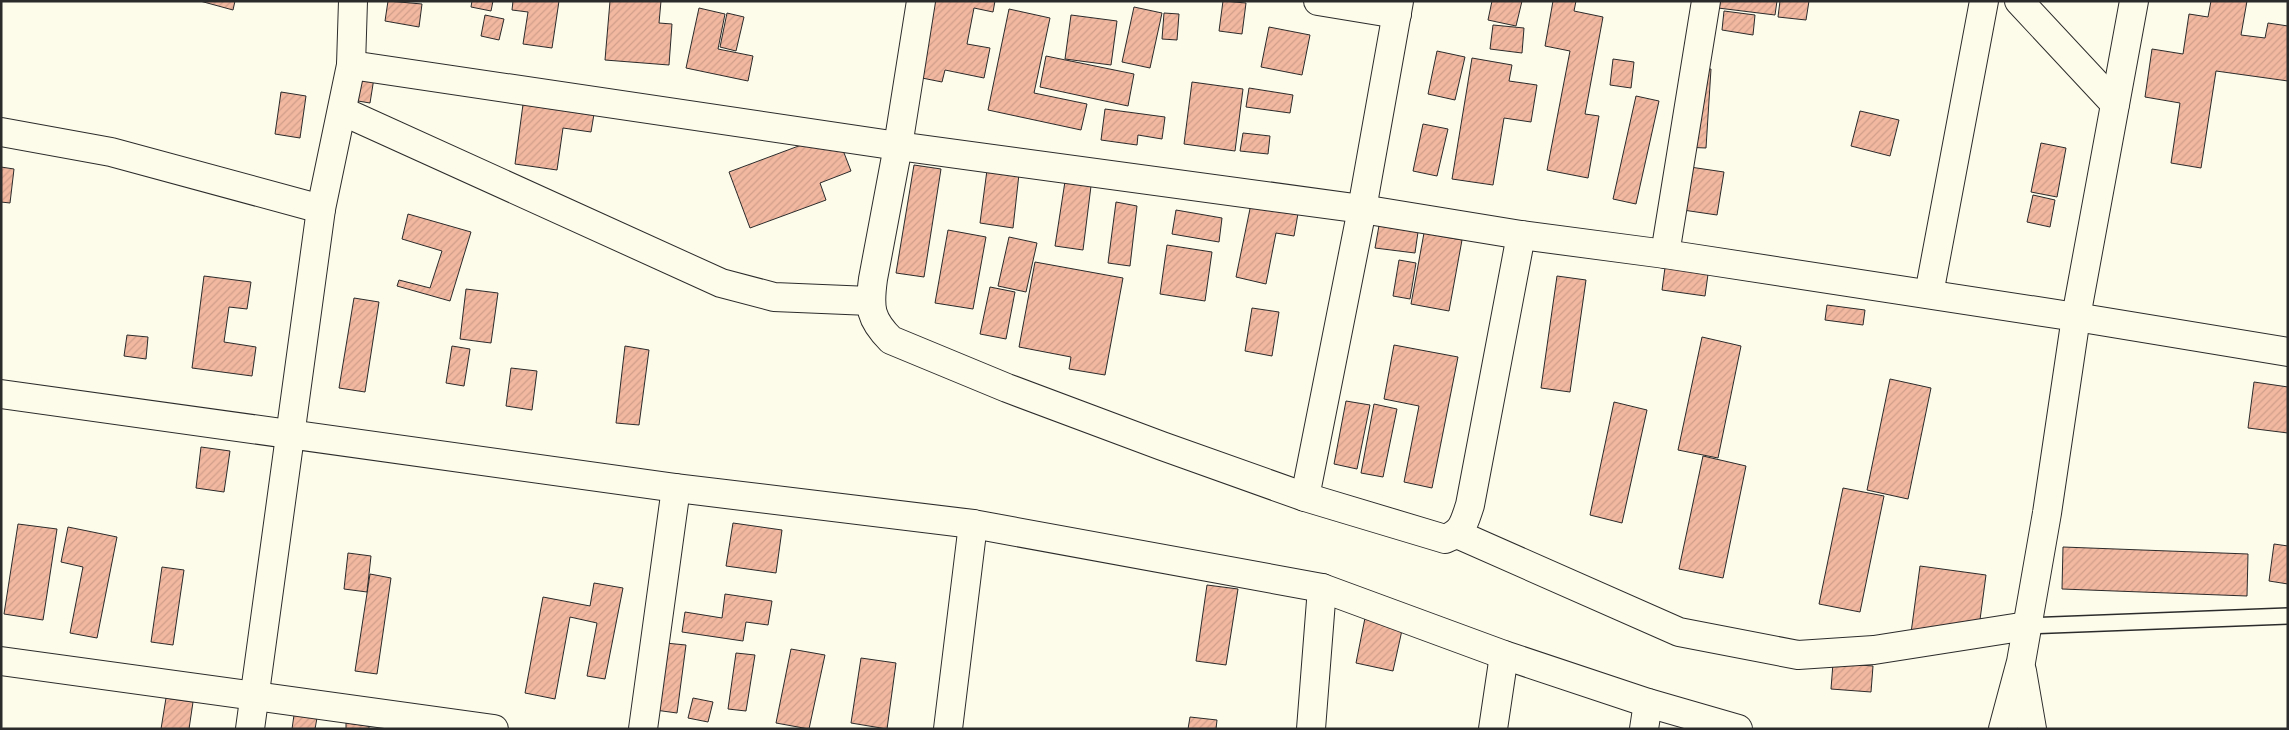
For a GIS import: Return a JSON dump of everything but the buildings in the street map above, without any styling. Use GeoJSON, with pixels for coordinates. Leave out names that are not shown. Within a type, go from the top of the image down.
{"type":"FeatureCollection","features":[{"type":"Feature","properties":{"kind":"street"},"geometry":{"type":"LineString","coordinates":[[250,729],[321,209],[351,65],[353,1]]}},
{"type":"Feature","properties":{"kind":"street"},"geometry":{"type":"LineString","coordinates":[[921,1],[898,146],[870,301],[872,316],[880,329],[892,340],[1016,391],[1305,497],[1445,539],[1457,534],[1465,522],[1470,505],[1521,235]]}},
{"type":"Feature","properties":{"kind":"street"},"geometry":{"type":"LineString","coordinates":[[1305,497],[1362,209],[1398,7],[1318,1]]}},
{"type":"Feature","properties":{"kind":"street"},"geometry":{"type":"LineString","coordinates":[[1665,254],[1706,1]]}},
{"type":"Feature","properties":{"kind":"street"},"geometry":{"type":"LineString","coordinates":[[1929,294],[1984,1]]}},
{"type":"Feature","properties":{"kind":"street"},"geometry":{"type":"LineString","coordinates":[[2019,1],[2115,104]]}},
{"type":"Feature","properties":{"kind":"street"},"geometry":{"type":"LineString","coordinates":[[2003,729],[2021,662],[2047,512],[2076,317],[2134,1]]}},
{"type":"Feature","properties":{"kind":"street"},"geometry":{"type":"LineString","coordinates":[[351,65],[898,146],[1362,209],[1521,235],[1665,254],[1929,294],[2288,352]]}},
{"type":"Feature","properties":{"kind":"street"},"geometry":{"type":"LineString","coordinates":[[342,112],[720,283],[774,297],[870,301]]}},
{"type":"Feature","properties":{"kind":"street"},"geometry":{"type":"LineString","coordinates":[[1,132],[111,152],[321,209]]}},
{"type":"Feature","properties":{"kind":"street"},"geometry":{"type":"LineString","coordinates":[[1,394],[676,488],[973,524],[1322,588],[1504,654],[1646,716],[1738,729]]}},
{"type":"Feature","properties":{"kind":"street"},"geometry":{"type":"LineString","coordinates":[[643,729],[676,488]]}},
{"type":"Feature","properties":{"kind":"street"},"geometry":{"type":"LineString","coordinates":[[948,729],[973,524]]}},
{"type":"Feature","properties":{"kind":"street"},"geometry":{"type":"LineString","coordinates":[[1457,534],[1679,632],[1798,655],[1874,650],[2027,626]]}},
{"type":"Feature","properties":{"kind":"street"},"geometry":{"type":"LineString","coordinates":[[1310,729],[1322,588]]}},
{"type":"Feature","properties":{"kind":"street"},"geometry":{"type":"LineString","coordinates":[[1493,729],[1504,654]]}},
{"type":"Feature","properties":{"kind":"street"},"geometry":{"type":"LineString","coordinates":[[1,661],[494,729]]}},
{"type":"Feature","properties":{"kind":"street"},"geometry":{"type":"LineString","coordinates":[[2021,662],[2032,729]]}},
{"type":"Feature","properties":{"kind":"lane"},"geometry":{"type":"LineString","coordinates":[[2027,626],[2288,616]]}}]}
